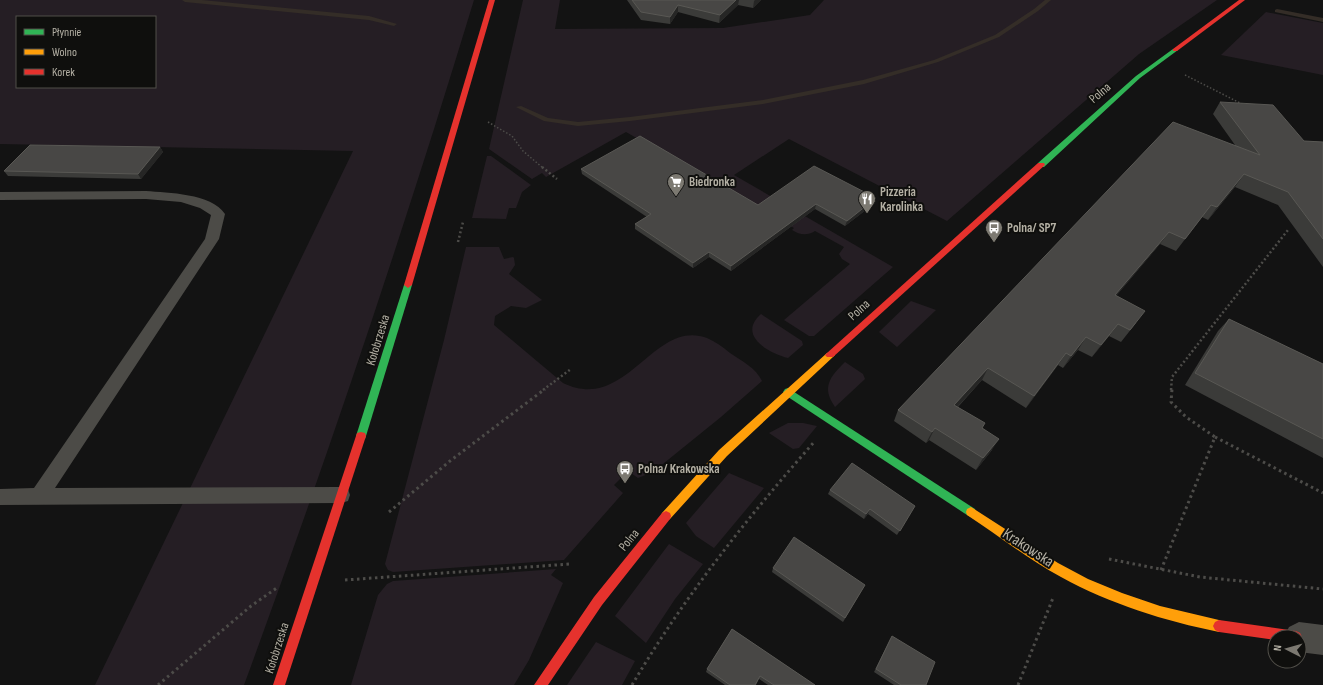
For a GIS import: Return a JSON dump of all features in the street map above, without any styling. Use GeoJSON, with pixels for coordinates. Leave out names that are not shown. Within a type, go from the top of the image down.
{"type":"FeatureCollection","features":[{"type":"Feature","properties":{"kind":"street","name":"Kołobrzeska"},"geometry":{"type":"LineString","coordinates":[[279,685],[386,358],[492,0]]}},
{"type":"Feature","properties":{"kind":"street","name":"Polna"},"geometry":{"type":"LineString","coordinates":[[540,685],[584,620],[662,520],[708,468],[788,392],[1138,77],[1242,0]]}},
{"type":"Feature","properties":{"kind":"street","name":"Krakowska"},"geometry":{"type":"LineString","coordinates":[[788,392],[1065,573],[1136,604],[1192,621],[1243,631],[1267,634]]}},
{"type":"Feature","properties":{"kind":"street","name":"Krakowska"},"geometry":{"type":"LineString","coordinates":[[1307,638],[1323,640]]}},
{"type":"Feature","properties":{"kind":"lane"},"geometry":{"type":"LineString","coordinates":[[0,196],[146,195],[182,198],[205,205],[218,214],[212,239],[39,497]]}},
{"type":"Feature","properties":{"kind":"lane"},"geometry":{"type":"LineString","coordinates":[[0,497],[341,495]]}},
{"type":"Feature","properties":{"kind":"path"},"geometry":{"type":"LineString","coordinates":[[1186,75],[1247,106]]}},
{"type":"Feature","properties":{"kind":"path"},"geometry":{"type":"LineString","coordinates":[[488,122],[512,136],[523,151],[557,179]]}},
{"type":"Feature","properties":{"kind":"path"},"geometry":{"type":"LineString","coordinates":[[458,242],[463,222]]}},
{"type":"Feature","properties":{"kind":"path"},"geometry":{"type":"LineString","coordinates":[[1288,230],[1172,377],[1171,402],[1186,417],[1215,437],[1323,494]]}},
{"type":"Feature","properties":{"kind":"path"},"geometry":{"type":"LineString","coordinates":[[389,512],[450,461],[571,369]]}},
{"type":"Feature","properties":{"kind":"path"},"geometry":{"type":"LineString","coordinates":[[632,685],[647,658],[716,560],[818,437]]}},
{"type":"Feature","properties":{"kind":"path"},"geometry":{"type":"LineString","coordinates":[[1161,570],[1215,437]]}},
{"type":"Feature","properties":{"kind":"path"},"geometry":{"type":"LineString","coordinates":[[1108,559],[1200,577],[1323,589]]}},
{"type":"Feature","properties":{"kind":"path"},"geometry":{"type":"LineString","coordinates":[[372,578],[570,564]]}},
{"type":"Feature","properties":{"kind":"path"},"geometry":{"type":"LineString","coordinates":[[158,685],[251,606],[281,585]]}},
{"type":"Feature","properties":{"kind":"path"},"geometry":{"type":"LineString","coordinates":[[1018,685],[1055,594]]}},
{"type":"Feature","properties":{"kind":"shaded area"},"geometry":{"type":"Polygon","coordinates":[[[0,0],[474,0],[364,344],[244,685],[95,685],[353,151],[0,144],[0,0]]]}},
{"type":"Feature","properties":{"kind":"shaded area"},"geometry":{"type":"Polygon","coordinates":[[[523,0],[560,0],[555,29],[723,28],[810,15],[824,0],[1217,0],[1139,54],[947,221],[789,139],[734,175],[893,267],[814,336],[809,336],[784,320],[850,264],[842,259],[839,254],[844,247],[815,231],[806,234],[795,232],[792,230],[794,228],[626,132],[546,177],[542,173],[532,179],[489,149],[523,0]]]}},
{"type":"Feature","properties":{"kind":"shaded area"},"geometry":{"type":"Polygon","coordinates":[[[1266,12],[1323,23],[1323,75],[1221,55],[1266,12]]]}},
{"type":"Feature","properties":{"kind":"shaded area"},"geometry":{"type":"Polygon","coordinates":[[[487,156],[491,156],[531,185],[522,192],[516,208],[509,208],[506,219],[472,218],[487,156]]]}},
{"type":"Feature","properties":{"kind":"shaded area"},"geometry":{"type":"Polygon","coordinates":[[[466,247],[499,247],[504,259],[514,258],[515,265],[509,274],[542,300],[526,308],[511,306],[495,316],[494,325],[563,383],[585,389],[605,386],[622,377],[671,341],[688,335],[707,338],[716,343],[744,362],[756,372],[762,381],[721,417],[653,472],[638,478],[628,471],[614,485],[623,493],[564,560],[393,572],[388,570],[385,564],[444,340],[466,247]]]}},
{"type":"Feature","properties":{"kind":"shaded area"},"geometry":{"type":"Polygon","coordinates":[[[911,301],[936,310],[897,347],[879,332],[911,301]]]}},
{"type":"Feature","properties":{"kind":"shaded area"},"geometry":{"type":"Polygon","coordinates":[[[761,314],[802,341],[803,345],[788,358],[780,356],[764,347],[754,336],[752,329],[754,322],[761,314]]]}},
{"type":"Feature","properties":{"kind":"shaded area"},"geometry":{"type":"Polygon","coordinates":[[[845,362],[863,374],[865,379],[835,407],[829,394],[829,383],[835,373],[845,362]]]}},
{"type":"Feature","properties":{"kind":"shaded area"},"geometry":{"type":"Polygon","coordinates":[[[788,423],[803,423],[817,426],[799,448],[793,449],[769,433],[788,423]]]}},
{"type":"Feature","properties":{"kind":"shaded area"},"geometry":{"type":"Polygon","coordinates":[[[729,473],[764,488],[714,548],[696,536],[686,523],[729,473]]]}},
{"type":"Feature","properties":{"kind":"shaded area"},"geometry":{"type":"Polygon","coordinates":[[[669,544],[703,564],[675,599],[646,643],[615,616],[669,544]]]}},
{"type":"Feature","properties":{"kind":"shaded area"},"geometry":{"type":"Polygon","coordinates":[[[556,569],[551,575],[563,583],[529,660],[514,685],[351,685],[378,595],[387,584],[393,581],[556,569]]]}},
{"type":"Feature","properties":{"kind":"shaded area"},"geometry":{"type":"Polygon","coordinates":[[[596,642],[635,661],[622,685],[567,685],[596,642]]]}},
{"type":"Feature","properties":{"kind":"building"},"geometry":{"type":"Polygon","coordinates":[[[632,0],[736,0],[720,15],[678,5],[670,17],[641,12],[632,0]]]}},
{"type":"Feature","properties":{"kind":"building"},"geometry":{"type":"Polygon","coordinates":[[[1220,102],[1273,105],[1304,141],[1323,142],[1323,239],[1288,192],[1244,174],[1217,207],[1211,205],[1185,239],[1169,232],[1115,295],[1145,311],[1130,330],[1118,324],[1101,345],[1086,337],[1071,356],[1066,353],[1034,396],[988,368],[954,405],[985,423],[982,428],[999,439],[983,458],[935,428],[932,432],[898,410],[1173,122],[1260,155],[1220,102]]]}},
{"type":"Feature","properties":{"kind":"building","name":"Biedronka"},"geometry":{"type":"Polygon","coordinates":[[[640,136],[758,205],[814,166],[876,198],[847,221],[816,204],[731,266],[709,252],[693,263],[635,224],[651,214],[581,169],[640,136]]]}},
{"type":"Feature","properties":{"kind":"building"},"geometry":{"type":"Polygon","coordinates":[[[30,145],[160,147],[138,174],[4,171],[30,145]]]}},
{"type":"Feature","properties":{"kind":"building"},"geometry":{"type":"Polygon","coordinates":[[[1229,319],[1323,364],[1323,439],[1195,373],[1229,319]]]}},
{"type":"Feature","properties":{"kind":"building"},"geometry":{"type":"Polygon","coordinates":[[[852,463],[915,506],[900,531],[870,509],[866,514],[830,490],[852,463]]]}},
{"type":"Feature","properties":{"kind":"building"},"geometry":{"type":"Polygon","coordinates":[[[794,537],[865,585],[845,618],[773,568],[794,537]]]}},
{"type":"Feature","properties":{"kind":"building"},"geometry":{"type":"Polygon","coordinates":[[[732,629],[815,685],[774,685],[760,676],[755,685],[730,685],[707,669],[732,629]]]}},
{"type":"Feature","properties":{"kind":"building"},"geometry":{"type":"Polygon","coordinates":[[[892,636],[935,662],[926,685],[901,685],[876,669],[892,636]]]}},
{"type":"Feature","properties":{"kind":"waterway"},"geometry":{"type":"LineString","coordinates":[[185,0],[369,18],[394,24]]}},
{"type":"Feature","properties":{"kind":"waterway"},"geometry":{"type":"LineString","coordinates":[[519,107],[546,120],[578,124],[763,102],[864,82],[936,61],[997,36],[1036,10],[1048,0]]}},
{"type":"Feature","properties":{"kind":"waterway"},"geometry":{"type":"LineString","coordinates":[[1277,11],[1323,20]]}},
{"type":"Feature","properties":{"kind":"traffic: fast"},"geometry":{"type":"LineString","coordinates":[[1041,165],[1138,77],[1175,50]]}},
{"type":"Feature","properties":{"kind":"traffic: fast"},"geometry":{"type":"LineString","coordinates":[[361,436],[408,285]]}},
{"type":"Feature","properties":{"kind":"traffic: fast"},"geometry":{"type":"LineString","coordinates":[[788,392],[971,512]]}},
{"type":"Feature","properties":{"kind":"traffic: slow"},"geometry":{"type":"LineString","coordinates":[[666,516],[723,453],[830,355]]}},
{"type":"Feature","properties":{"kind":"traffic: slow"},"geometry":{"type":"LineString","coordinates":[[971,512],[1042,560],[1084,583],[1141,606],[1179,617],[1219,626]]}},
{"type":"Feature","properties":{"kind":"traffic: jam"},"geometry":{"type":"LineString","coordinates":[[408,285],[492,0]]}},
{"type":"Feature","properties":{"kind":"traffic: jam"},"geometry":{"type":"LineString","coordinates":[[1175,50],[1242,0]]}},
{"type":"Feature","properties":{"kind":"traffic: jam"},"geometry":{"type":"LineString","coordinates":[[830,355],[1041,165]]}},
{"type":"Feature","properties":{"kind":"traffic: jam"},"geometry":{"type":"LineString","coordinates":[[279,685],[361,436]]}},
{"type":"Feature","properties":{"kind":"traffic: jam"},"geometry":{"type":"LineString","coordinates":[[540,685],[598,601],[666,516]]}},
{"type":"Feature","properties":{"kind":"traffic: jam"},"geometry":{"type":"LineString","coordinates":[[1219,626],[1267,633]]}},
{"type":"Feature","properties":{"kind":"place","name":"Biedronka"},"geometry":{"type":"Point","coordinates":[676,197]}},
{"type":"Feature","properties":{"kind":"place","name":"Pizzeria Karolinka"},"geometry":{"type":"Point","coordinates":[867,214]}},
{"type":"Feature","properties":{"kind":"place","name":"Polna/ SP7"},"geometry":{"type":"Point","coordinates":[994,243]}},
{"type":"Feature","properties":{"kind":"place","name":"Polna/ Krakowska"},"geometry":{"type":"Point","coordinates":[625,484]}}]}
